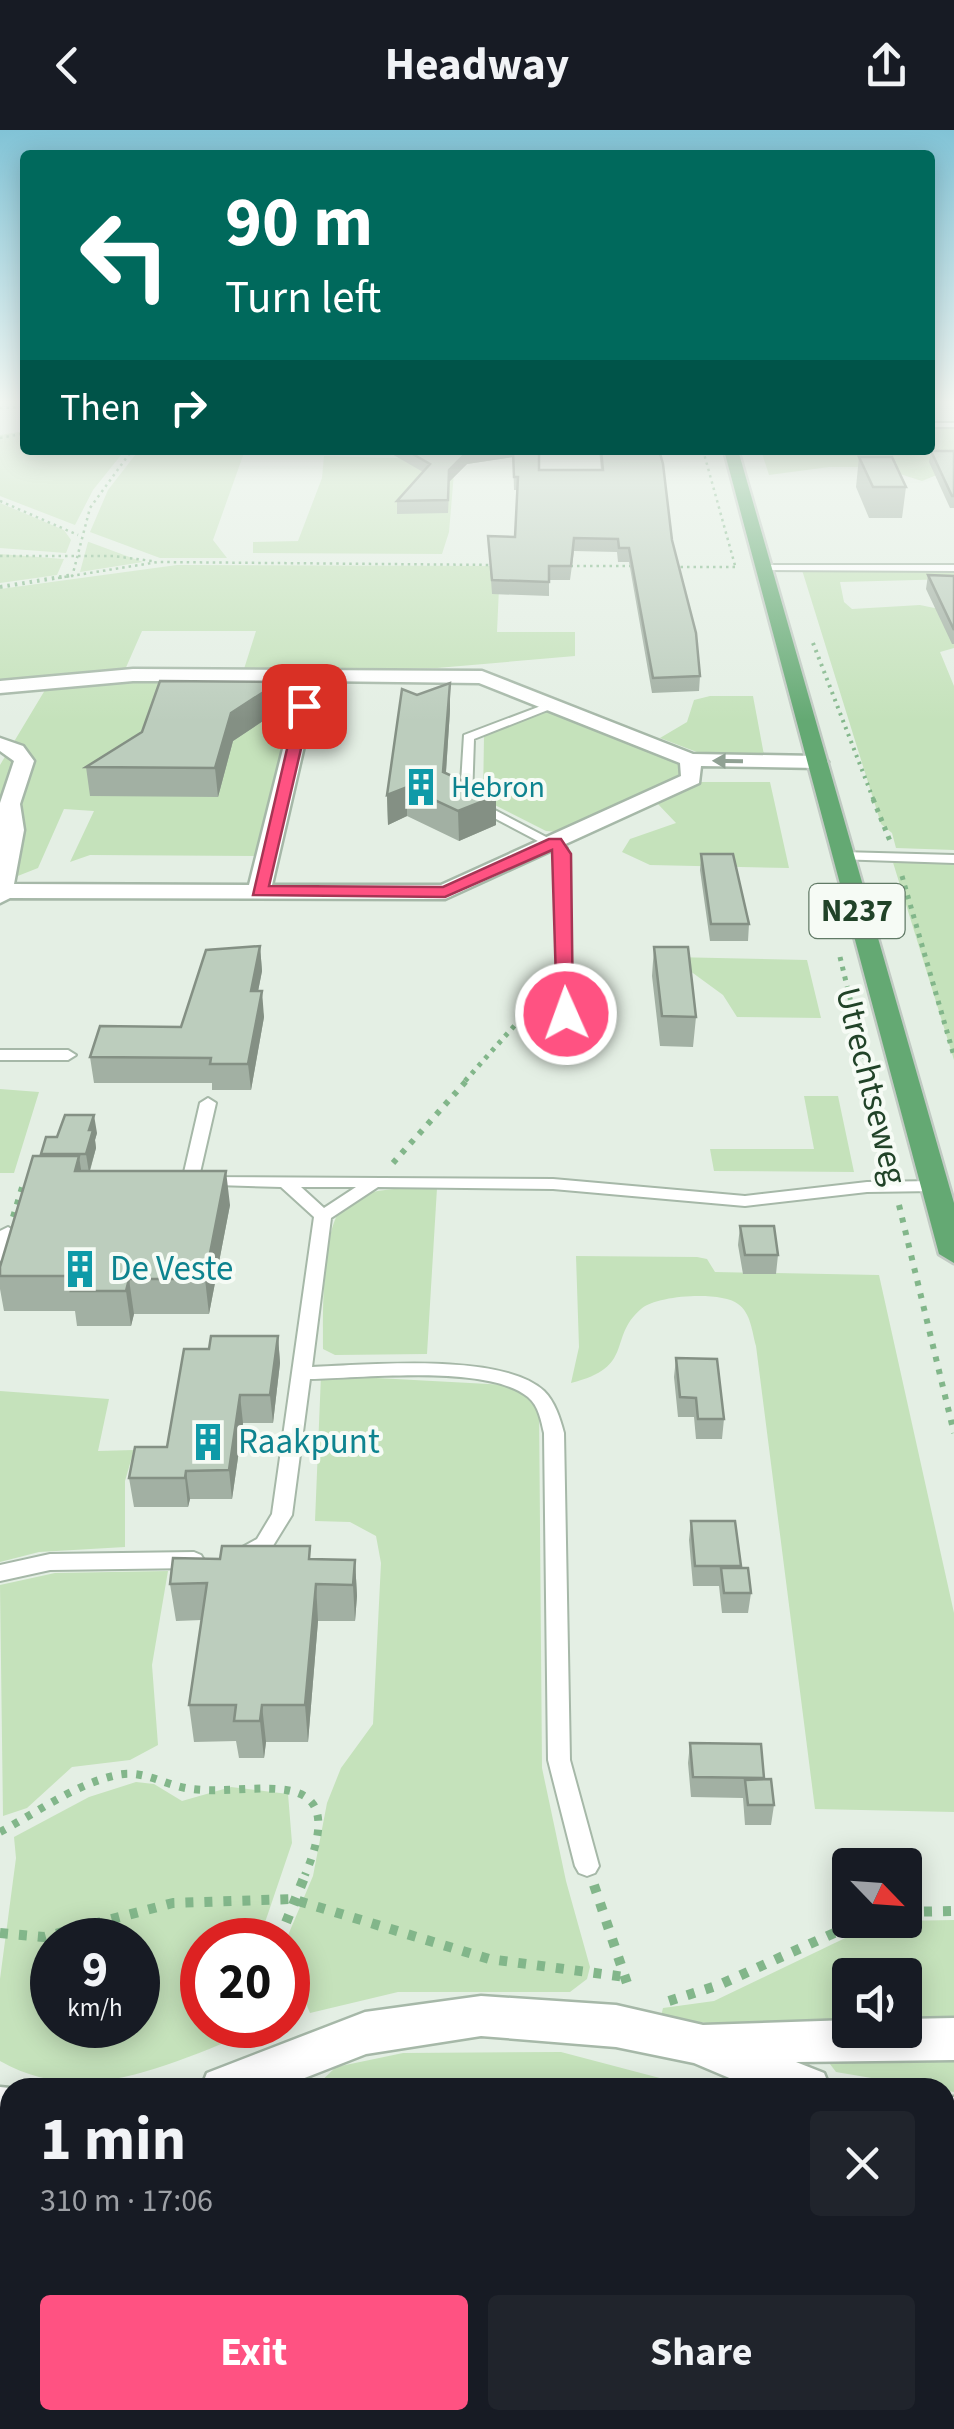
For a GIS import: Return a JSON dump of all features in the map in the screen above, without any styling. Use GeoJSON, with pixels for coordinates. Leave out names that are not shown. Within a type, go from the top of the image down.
{"type":"FeatureCollection","features":[{"type":"Feature","properties":{"kind":"main road","name":"N237"},"geometry":{"type":"LineString","coordinates":[[740,506],[751,573]]}},
{"type":"Feature","properties":{"kind":"main road","name":"Utrechtseweg"},"geometry":{"type":"LineString","coordinates":[[751,573],[820,772],[954,1254]]}},
{"type":"Feature","properties":{"kind":"street"},"geometry":{"type":"LineString","coordinates":[[0,687],[133,675],[482,677],[554,704],[691,770],[820,772]]}},
{"type":"Feature","properties":{"kind":"street"},"geometry":{"type":"LineString","coordinates":[[259,891],[311,675]]}},
{"type":"Feature","properties":{"kind":"street"},"geometry":{"type":"LineString","coordinates":[[0,744],[16,750],[24,761],[5,816],[2,893],[445,892],[555,842],[691,770]]}},
{"type":"Feature","properties":{"kind":"street"},"geometry":{"type":"LineString","coordinates":[[249,2078],[365,2033],[481,2016],[626,2017],[783,2078]]}},
{"type":"Feature","properties":{"kind":"street"},"geometry":{"type":"LineString","coordinates":[[696,2043],[954,2038]]}},
{"type":"Feature","properties":{"kind":"lane"},"geometry":{"type":"LineString","coordinates":[[751,573],[954,568]]}},
{"type":"Feature","properties":{"kind":"lane"},"geometry":{"type":"LineString","coordinates":[[554,704],[468,738],[466,800],[555,842],[563,854],[566,1014]]}},
{"type":"Feature","properties":{"kind":"lane"},"geometry":{"type":"LineString","coordinates":[[842,856],[954,859]]}},
{"type":"Feature","properties":{"kind":"lane"},"geometry":{"type":"LineString","coordinates":[[0,1054],[68,1055]]}},
{"type":"Feature","properties":{"kind":"lane"},"geometry":{"type":"LineString","coordinates":[[208,1102],[181,1181],[553,1184],[745,1201],[894,1186],[935,1186]]}},
{"type":"Feature","properties":{"kind":"lane"},"geometry":{"type":"LineString","coordinates":[[286,1181],[322,1216]]}},
{"type":"Feature","properties":{"kind":"lane"},"geometry":{"type":"LineString","coordinates":[[322,1216],[377,1181]]}},
{"type":"Feature","properties":{"kind":"lane"},"geometry":{"type":"LineString","coordinates":[[0,1574],[50,1562],[219,1559],[264,1544],[282,1515],[322,1216]]}},
{"type":"Feature","properties":{"kind":"lane"},"geometry":{"type":"LineString","coordinates":[[0,1256],[8,1232]]}},
{"type":"Feature","properties":{"kind":"lane"},"geometry":{"type":"LineString","coordinates":[[302,1373],[482,1372],[532,1391],[549,1409],[554,1433],[560,1760],[587,1866]]}},
{"type":"Feature","properties":{"kind":"path"},"geometry":{"type":"LineString","coordinates":[[12,506],[78,535]]}},
{"type":"Feature","properties":{"kind":"path"},"geometry":{"type":"LineString","coordinates":[[72,577],[78,535],[92,506]]}},
{"type":"Feature","properties":{"kind":"path"},"geometry":{"type":"LineString","coordinates":[[719,506],[736,568]]}},
{"type":"Feature","properties":{"kind":"path"},"geometry":{"type":"LineString","coordinates":[[0,556],[75,555],[158,562],[511,565]]}},
{"type":"Feature","properties":{"kind":"path"},"geometry":{"type":"LineString","coordinates":[[0,587],[158,562]]}},
{"type":"Feature","properties":{"kind":"path"},"geometry":{"type":"LineString","coordinates":[[549,566],[642,566]]}},
{"type":"Feature","properties":{"kind":"path"},"geometry":{"type":"LineString","coordinates":[[661,567],[736,568],[751,573]]}},
{"type":"Feature","properties":{"kind":"path"},"geometry":{"type":"LineString","coordinates":[[736,568],[751,573]]}},
{"type":"Feature","properties":{"kind":"path"},"geometry":{"type":"LineString","coordinates":[[812,640],[896,856],[954,1056]]}},
{"type":"Feature","properties":{"kind":"path","name":"Utrechtseweg"},"geometry":{"type":"LineString","coordinates":[[839,953],[954,1433]]}},
{"type":"Feature","properties":{"kind":"path"},"geometry":{"type":"LineString","coordinates":[[377,1181],[524,1015],[565,994]]}},
{"type":"Feature","properties":{"kind":"path"},"geometry":{"type":"LineString","coordinates":[[8,1232],[24,1181]]}},
{"type":"Feature","properties":{"kind":"path"},"geometry":{"type":"LineString","coordinates":[[0,1832],[112,1776],[132,1772],[190,1789],[270,1785],[298,1791],[310,1802],[317,1820],[308,1866],[286,1918]]}},
{"type":"Feature","properties":{"kind":"path"},"geometry":{"type":"LineString","coordinates":[[587,1866],[626,1978],[626,2017],[718,1989],[802,1943],[832,1932]]}},
{"type":"Feature","properties":{"kind":"path"},"geometry":{"type":"LineString","coordinates":[[0,1933],[44,1937],[119,1914],[173,1903],[292,1899],[489,1959],[626,1978]]}},
{"type":"Feature","properties":{"kind":"path"},"geometry":{"type":"LineString","coordinates":[[922,1912],[954,1911]]}},
{"type":"Feature","properties":{"kind":"green space"},"geometry":{"type":"Polygon","coordinates":[[[0,506],[64,530],[71,540],[66,553],[0,548],[0,506]]]}},
{"type":"Feature","properties":{"kind":"green space"},"geometry":{"type":"Polygon","coordinates":[[[27,506],[85,506],[75,525],[27,506]]]}},
{"type":"Feature","properties":{"kind":"green space"},"geometry":{"type":"Polygon","coordinates":[[[101,506],[225,506],[213,540],[227,558],[160,558],[90,532],[101,506]]]}},
{"type":"Feature","properties":{"kind":"green space"},"geometry":{"type":"Polygon","coordinates":[[[311,506],[451,506],[442,554],[253,553],[253,542],[298,541],[311,506]]]}},
{"type":"Feature","properties":{"kind":"green space"},"geometry":{"type":"Polygon","coordinates":[[[89,542],[143,562],[80,572],[89,542]]]}},
{"type":"Feature","properties":{"kind":"green space"},"geometry":{"type":"Polygon","coordinates":[[[0,554],[64,559],[57,575],[0,583],[0,554]]]}},
{"type":"Feature","properties":{"kind":"green space"},"geometry":{"type":"Polygon","coordinates":[[[177,565],[500,566],[497,632],[575,632],[575,656],[437,668],[244,669],[256,631],[142,631],[124,672],[0,683],[0,589],[177,565]]]}},
{"type":"Feature","properties":{"kind":"green space"},"geometry":{"type":"Polygon","coordinates":[[[954,569],[954,579],[840,582],[844,602],[852,609],[920,605],[954,612],[954,648],[940,652],[954,686],[954,850],[896,848],[892,833],[881,824],[802,570],[954,569]]]}},
{"type":"Feature","properties":{"kind":"green space"},"geometry":{"type":"Polygon","coordinates":[[[142,677],[302,678],[257,856],[90,855],[70,862],[94,811],[64,809],[38,868],[0,883],[0,765],[48,685],[142,677]]]}},
{"type":"Feature","properties":{"kind":"green space"},"geometry":{"type":"Polygon","coordinates":[[[753,696],[764,755],[702,754],[660,738],[687,722],[694,700],[753,696]]]}},
{"type":"Feature","properties":{"kind":"green space"},"geometry":{"type":"Polygon","coordinates":[[[547,711],[566,713],[681,760],[682,776],[559,832],[546,831],[483,799],[484,736],[547,711]]]}},
{"type":"Feature","properties":{"kind":"green space"},"geometry":{"type":"Polygon","coordinates":[[[701,782],[770,782],[789,868],[650,865],[622,852],[630,839],[676,823],[657,803],[701,782]]]}},
{"type":"Feature","properties":{"kind":"green space"},"geometry":{"type":"Polygon","coordinates":[[[891,856],[954,859],[954,1060],[891,856]]]}},
{"type":"Feature","properties":{"kind":"green space"},"geometry":{"type":"Polygon","coordinates":[[[671,957],[807,960],[821,1018],[737,1017],[723,995],[671,957]]]}},
{"type":"Feature","properties":{"kind":"green space"},"geometry":{"type":"Polygon","coordinates":[[[0,1089],[39,1092],[14,1173],[0,1173],[0,1089]]]}},
{"type":"Feature","properties":{"kind":"green space"},"geometry":{"type":"Polygon","coordinates":[[[804,1096],[838,1096],[854,1172],[714,1171],[710,1149],[814,1149],[804,1096]]]}},
{"type":"Feature","properties":{"kind":"green space"},"geometry":{"type":"Polygon","coordinates":[[[437,1188],[427,1354],[335,1355],[323,1349],[325,1267],[341,1208],[351,1199],[371,1192],[437,1188]]]}},
{"type":"Feature","properties":{"kind":"green space"},"geometry":{"type":"Polygon","coordinates":[[[576,1256],[697,1257],[707,1259],[715,1272],[879,1275],[954,1613],[954,1812],[815,1809],[756,1346],[748,1318],[738,1304],[718,1297],[674,1298],[649,1304],[631,1320],[618,1351],[605,1369],[571,1383],[579,1347],[576,1256]]]}},
{"type":"Feature","properties":{"kind":"green space"},"geometry":{"type":"Polygon","coordinates":[[[321,1375],[507,1385],[539,1405],[542,1768],[566,1881],[590,1967],[587,1979],[570,1992],[398,1992],[310,2013],[310,1918],[295,1918],[313,1876],[327,1803],[341,1768],[373,1724],[381,1563],[376,1536],[350,1522],[315,1521],[321,1375]]]}},
{"type":"Feature","properties":{"kind":"green space"},"geometry":{"type":"Polygon","coordinates":[[[0,1391],[109,1399],[98,1451],[134,1450],[125,1481],[125,1547],[39,1552],[0,1562],[0,1391]]]}},
{"type":"Feature","properties":{"kind":"green space"},"geometry":{"type":"Polygon","coordinates":[[[168,1571],[152,1665],[158,1745],[130,1760],[72,1767],[27,1808],[3,1816],[0,1585],[55,1573],[168,1571]]]}},
{"type":"Feature","properties":{"kind":"green space"},"geometry":{"type":"Polygon","coordinates":[[[136,1782],[154,1784],[182,1801],[231,1787],[288,1794],[292,1843],[266,1918],[180,1918],[180,2048],[211,2048],[134,2075],[48,2078],[0,2061],[0,1979],[16,1858],[14,1837],[89,1797],[136,1782]]]}},
{"type":"Feature","properties":{"kind":"green space"},"geometry":{"type":"Polygon","coordinates":[[[954,1920],[954,2028],[922,2029],[922,1958],[832,1958],[832,2030],[732,2027],[661,2016],[663,2008],[714,2001],[845,1938],[922,1938],[922,1921],[954,1920]]]}},
{"type":"Feature","properties":{"kind":"green space"},"geometry":{"type":"Polygon","coordinates":[[[561,2052],[660,2078],[324,2078],[336,2067],[403,2053],[561,2052]]]}},
{"type":"Feature","properties":{"kind":"green space"},"geometry":{"type":"Polygon","coordinates":[[[834,2056],[954,2056],[954,2078],[871,2078],[836,2072],[830,2064],[834,2056]]]}},
{"type":"Feature","properties":{"kind":"building"},"geometry":{"type":"Polygon","coordinates":[[[517,506],[668,506],[672,540],[696,633],[700,676],[653,678],[629,548],[619,548],[618,539],[574,538],[571,566],[549,566],[549,582],[492,580],[488,536],[515,537],[517,506]]]}},
{"type":"Feature","properties":{"kind":"building"},"geometry":{"type":"Polygon","coordinates":[[[928,575],[954,576],[954,630],[928,575]]]}},
{"type":"Feature","properties":{"kind":"building"},"geometry":{"type":"Polygon","coordinates":[[[160,681],[279,682],[231,713],[215,768],[86,767],[142,732],[160,681]]]}},
{"type":"Feature","properties":{"kind":"building"},"geometry":{"type":"Polygon","coordinates":[[[450,683],[443,772],[496,796],[458,811],[407,787],[387,795],[402,689],[417,695],[450,683]]]}},
{"type":"Feature","properties":{"kind":"building"},"geometry":{"type":"Polygon","coordinates":[[[701,854],[733,854],[749,924],[711,924],[701,854]]]}},
{"type":"Feature","properties":{"kind":"building"},"geometry":{"type":"Polygon","coordinates":[[[260,946],[251,991],[262,991],[248,1064],[210,1064],[211,1058],[90,1057],[100,1026],[181,1027],[206,950],[260,946]]]}},
{"type":"Feature","properties":{"kind":"building"},"geometry":{"type":"Polygon","coordinates":[[[654,947],[688,947],[696,1017],[662,1016],[654,947]]]}},
{"type":"Feature","properties":{"kind":"building"},"geometry":{"type":"Polygon","coordinates":[[[65,1115],[94,1115],[86,1154],[41,1154],[46,1137],[57,1137],[65,1115]]]}},
{"type":"Feature","properties":{"kind":"building"},"geometry":{"type":"Polygon","coordinates":[[[33,1156],[79,1156],[75,1171],[226,1171],[205,1279],[129,1279],[126,1291],[71,1291],[76,1276],[0,1276],[33,1156]]]}},
{"type":"Feature","properties":{"kind":"building"},"geometry":{"type":"Polygon","coordinates":[[[740,1226],[774,1226],[778,1255],[745,1255],[740,1226]]]}},
{"type":"Feature","properties":{"kind":"building","name":"Raakpunt"},"geometry":{"type":"Polygon","coordinates":[[[211,1336],[278,1336],[270,1395],[240,1395],[229,1470],[186,1471],[185,1478],[129,1478],[135,1447],[167,1447],[184,1349],[209,1349],[211,1336]]]}},
{"type":"Feature","properties":{"kind":"building"},"geometry":{"type":"Polygon","coordinates":[[[676,1358],[717,1359],[724,1419],[698,1419],[696,1398],[680,1397],[676,1358]]]}},
{"type":"Feature","properties":{"kind":"building"},"geometry":{"type":"Polygon","coordinates":[[[691,1521],[735,1521],[741,1566],[695,1566],[691,1521]]]}},
{"type":"Feature","properties":{"kind":"building"},"geometry":{"type":"Polygon","coordinates":[[[222,1546],[310,1546],[309,1559],[355,1560],[353,1585],[316,1584],[305,1705],[262,1705],[260,1721],[234,1721],[236,1705],[189,1705],[207,1583],[170,1584],[173,1558],[220,1559],[222,1546]]]}},
{"type":"Feature","properties":{"kind":"building"},"geometry":{"type":"Polygon","coordinates":[[[721,1568],[748,1568],[751,1593],[724,1593],[721,1568]]]}},
{"type":"Feature","properties":{"kind":"building"},"geometry":{"type":"Polygon","coordinates":[[[690,1743],[761,1744],[764,1778],[693,1777],[690,1743]]]}},
{"type":"Feature","properties":{"kind":"building"},"geometry":{"type":"Polygon","coordinates":[[[771,1779],[774,1805],[748,1805],[745,1780],[771,1779]]]}},
{"type":"Feature","properties":{"kind":"place","name":"Hebron"},"geometry":{"type":"Point","coordinates":[421,787]}},
{"type":"Feature","properties":{"kind":"place","name":"De Veste"},"geometry":{"type":"Point","coordinates":[80,1269]}},
{"type":"Feature","properties":{"kind":"place","name":"Raakpunt"},"geometry":{"type":"Point","coordinates":[208,1442]}},
{"type":"Feature","properties":{"kind":"route"},"geometry":{"type":"LineString","coordinates":[[304,706],[259,891],[445,892],[555,842],[563,854],[566,1014]]}}]}
